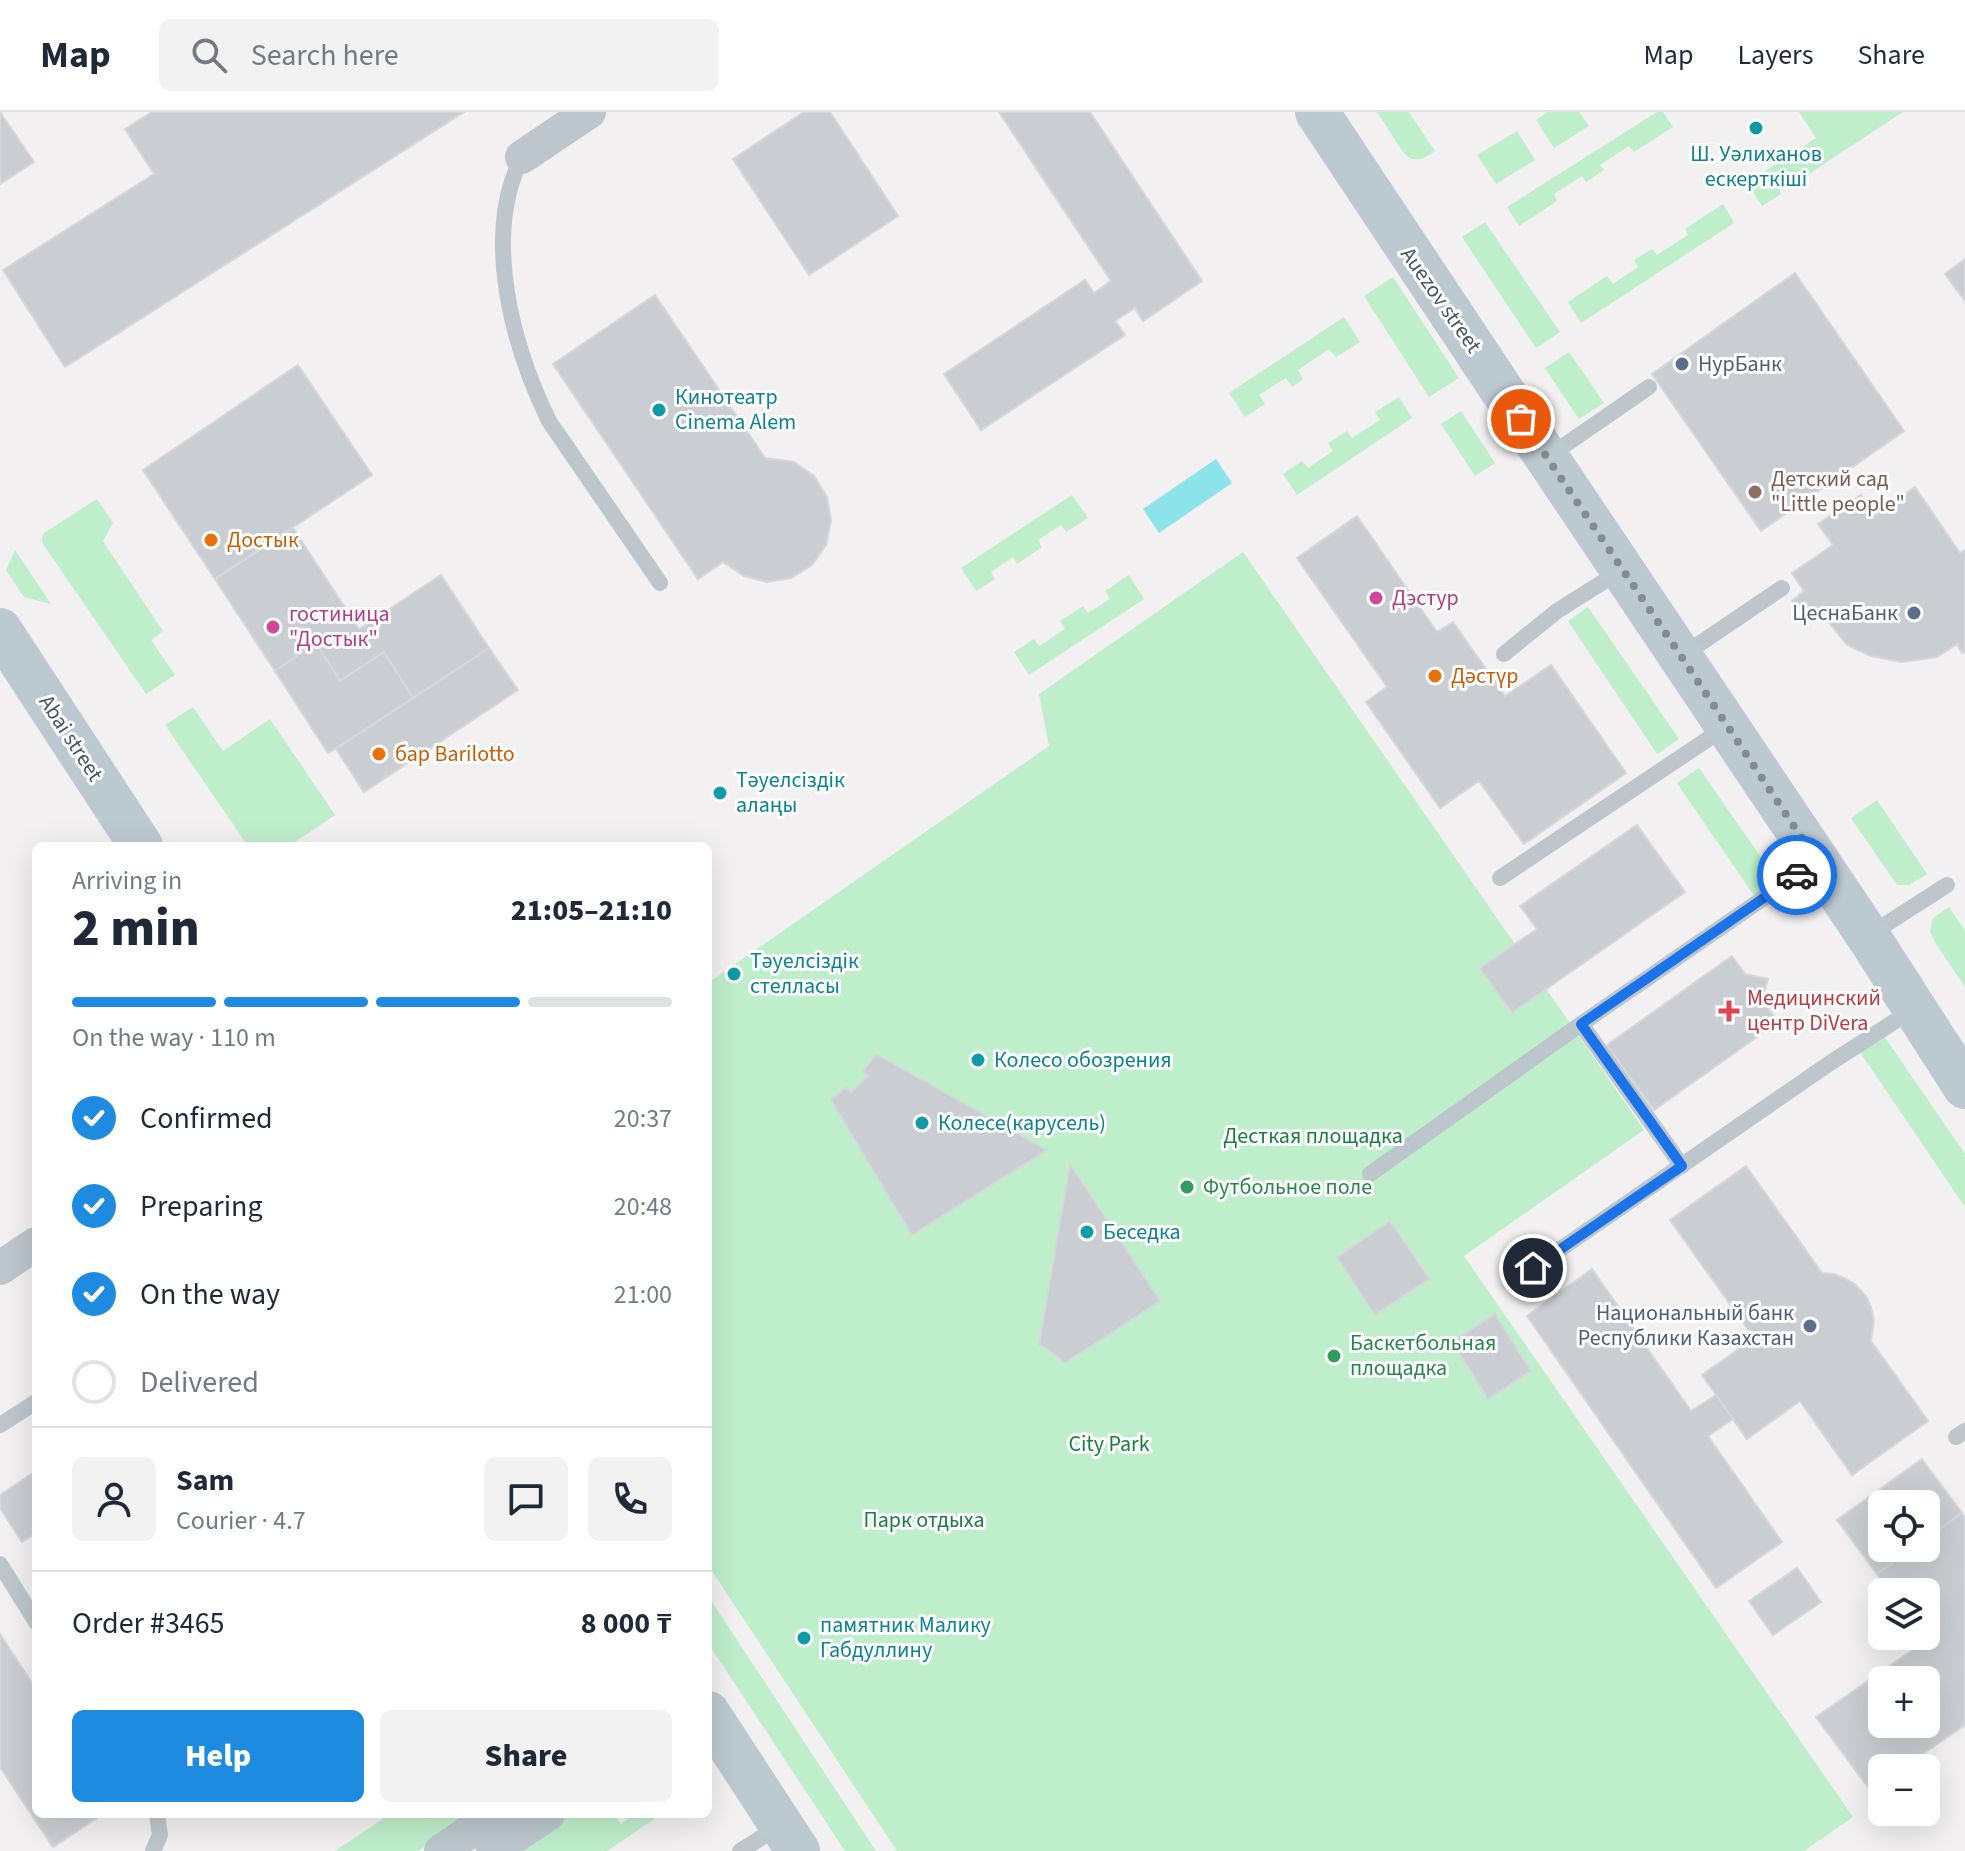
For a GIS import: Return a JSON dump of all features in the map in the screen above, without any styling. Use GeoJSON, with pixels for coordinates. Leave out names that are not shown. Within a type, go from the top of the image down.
{"type":"FeatureCollection","features":[{"type":"Feature","properties":{"kind":"main road","name":"Auezov street"},"geometry":{"type":"LineString","coordinates":[[1317,112],[1868,936],[1965,1087]]}},
{"type":"Feature","properties":{"kind":"main road","name":"Abai street"},"geometry":{"type":"LineString","coordinates":[[0,630],[138,842]]}},
{"type":"Feature","properties":{"kind":"main road"},"geometry":{"type":"LineString","coordinates":[[712,1719],[789,1838]]}},
{"type":"Feature","properties":{"kind":"street"},"geometry":{"type":"LineString","coordinates":[[522,157],[589,112]]}},
{"type":"Feature","properties":{"kind":"street"},"geometry":{"type":"LineString","coordinates":[[0,1268],[32,1247]]}},
{"type":"Feature","properties":{"kind":"street"},"geometry":{"type":"LineString","coordinates":[[441,1851],[490,1818]]}},
{"type":"Feature","properties":{"kind":"street"},"geometry":{"type":"LineString","coordinates":[[493,1851],[542,1818]]}},
{"type":"Feature","properties":{"kind":"lane"},"geometry":{"type":"LineString","coordinates":[[522,157],[506,198],[503,246],[511,314],[525,362],[549,421],[660,583]]}},
{"type":"Feature","properties":{"kind":"lane"},"geometry":{"type":"LineString","coordinates":[[1547,457],[1649,387]]}},
{"type":"Feature","properties":{"kind":"lane"},"geometry":{"type":"LineString","coordinates":[[1504,654],[1557,611],[1623,569]]}},
{"type":"Feature","properties":{"kind":"lane"},"geometry":{"type":"LineString","coordinates":[[1681,656],[1782,588]]}},
{"type":"Feature","properties":{"kind":"lane"},"geometry":{"type":"LineString","coordinates":[[1500,878],[1727,726]]}},
{"type":"Feature","properties":{"kind":"lane"},"geometry":{"type":"LineString","coordinates":[[1370,1174],[1817,861]]}},
{"type":"Feature","properties":{"kind":"lane"},"geometry":{"type":"LineString","coordinates":[[1868,936],[1947,885]]}},
{"type":"Feature","properties":{"kind":"lane"},"geometry":{"type":"LineString","coordinates":[[1533,1268],[1915,1008]]}},
{"type":"Feature","properties":{"kind":"lane"},"geometry":{"type":"LineString","coordinates":[[1581,1024],[1682,1166]]}},
{"type":"Feature","properties":{"kind":"lane"},"geometry":{"type":"LineString","coordinates":[[0,1425],[32,1405]]}},
{"type":"Feature","properties":{"kind":"lane"},"geometry":{"type":"LineString","coordinates":[[0,1564],[32,1616]]}},
{"type":"Feature","properties":{"kind":"lane"},"geometry":{"type":"LineString","coordinates":[[153,1851],[160,1835],[158,1818]]}},
{"type":"Feature","properties":{"kind":"lane"},"geometry":{"type":"LineString","coordinates":[[740,1851],[789,1838]]}},
{"type":"Feature","properties":{"kind":"green space"},"geometry":{"type":"Polygon","coordinates":[[[1377,112],[1409,112],[1435,151],[1421,159],[1411,159],[1399,147],[1377,112]]]}},
{"type":"Feature","properties":{"kind":"green space"},"geometry":{"type":"Polygon","coordinates":[[[1548,112],[1579,112],[1589,126],[1554,148],[1536,120],[1548,112]]]}},
{"type":"Feature","properties":{"kind":"green space"},"geometry":{"type":"Polygon","coordinates":[[[1657,112],[1663,112],[1673,127],[1634,152],[1629,146],[1600,165],[1604,170],[1586,182],[1582,176],[1554,194],[1557,201],[1519,226],[1507,207],[1657,112]]]}},
{"type":"Feature","properties":{"kind":"green space"},"geometry":{"type":"Polygon","coordinates":[[[1799,112],[1903,112],[1804,177],[1800,171],[1777,186],[1781,194],[1762,206],[1747,183],[1816,138],[1799,112]]]}},
{"type":"Feature","properties":{"kind":"green space"},"geometry":{"type":"Polygon","coordinates":[[[1517,131],[1535,160],[1496,184],[1477,155],[1517,131]]]}},
{"type":"Feature","properties":{"kind":"green space"},"geometry":{"type":"Polygon","coordinates":[[[1723,204],[1734,223],[1581,323],[1568,302],[1607,276],[1613,284],[1638,267],[1634,260],[1652,249],[1657,255],[1688,235],[1685,229],[1723,204]]]}},
{"type":"Feature","properties":{"kind":"green space"},"geometry":{"type":"Polygon","coordinates":[[[1485,222],[1560,332],[1536,348],[1462,237],[1485,222]]]}},
{"type":"Feature","properties":{"kind":"green space"},"geometry":{"type":"Polygon","coordinates":[[[1393,277],[1459,378],[1429,397],[1364,296],[1393,277]]]}},
{"type":"Feature","properties":{"kind":"green space"},"geometry":{"type":"Polygon","coordinates":[[[1344,317],[1360,342],[1336,357],[1329,349],[1298,370],[1303,379],[1292,387],[1286,378],[1259,395],[1265,404],[1245,417],[1229,393],[1344,317]]]}},
{"type":"Feature","properties":{"kind":"green space"},"geometry":{"type":"Polygon","coordinates":[[[1569,352],[1604,403],[1579,419],[1545,368],[1569,352]]]}},
{"type":"Feature","properties":{"kind":"green space"},"geometry":{"type":"Polygon","coordinates":[[[1399,397],[1412,418],[1297,495],[1283,474],[1302,461],[1308,468],[1333,451],[1328,443],[1347,431],[1352,438],[1380,420],[1375,412],[1399,397]]]}},
{"type":"Feature","properties":{"kind":"green space"},"geometry":{"type":"Polygon","coordinates":[[[1461,411],[1495,463],[1475,476],[1441,424],[1461,411]]]}},
{"type":"Feature","properties":{"kind":"green space"},"geometry":{"type":"Polygon","coordinates":[[[1072,495],[1088,518],[1066,532],[1061,525],[1038,540],[1042,547],[1017,564],[1013,557],[991,572],[995,579],[976,591],[961,568],[1072,495]]]}},
{"type":"Feature","properties":{"kind":"green space"},"geometry":{"type":"Polygon","coordinates":[[[97,499],[113,523],[103,541],[163,631],[151,640],[175,675],[146,694],[43,544],[44,533],[97,499]]]}},
{"type":"Feature","properties":{"kind":"green space"},"geometry":{"type":"Polygon","coordinates":[[[15,550],[51,604],[24,597],[6,570],[15,550]]]}},
{"type":"Feature","properties":{"kind":"green space","name":"City Park"},"geometry":{"type":"Polygon","coordinates":[[[1243,552],[1644,1130],[1464,1256],[1853,1817],[1804,1851],[897,1851],[712,1571],[712,980],[1049,746],[1039,694],[1243,552]]]}},
{"type":"Feature","properties":{"kind":"green space"},"geometry":{"type":"Polygon","coordinates":[[[1129,575],[1144,599],[1029,675],[1014,652],[1034,639],[1039,646],[1065,629],[1060,621],[1083,606],[1088,613],[1110,599],[1105,591],[1129,575]]]}},
{"type":"Feature","properties":{"kind":"green space"},"geometry":{"type":"Polygon","coordinates":[[[1588,607],[1679,739],[1657,754],[1568,621],[1588,607]]]}},
{"type":"Feature","properties":{"kind":"green space"},"geometry":{"type":"Polygon","coordinates":[[[193,707],[223,751],[270,719],[335,815],[295,842],[245,842],[165,725],[193,707]]]}},
{"type":"Feature","properties":{"kind":"green space"},"geometry":{"type":"Polygon","coordinates":[[[1699,768],[1778,882],[1755,897],[1677,783],[1699,768]]]}},
{"type":"Feature","properties":{"kind":"green space"},"geometry":{"type":"Polygon","coordinates":[[[1877,800],[1927,874],[1909,885],[1897,885],[1851,818],[1877,800]]]}},
{"type":"Feature","properties":{"kind":"green space"},"geometry":{"type":"Polygon","coordinates":[[[1949,907],[1965,931],[1965,987],[1930,931],[1933,918],[1949,907]]]}},
{"type":"Feature","properties":{"kind":"green space"},"geometry":{"type":"Polygon","coordinates":[[[1884,1036],[1965,1154],[1965,1207],[1860,1052],[1884,1036]]]}},
{"type":"Feature","properties":{"kind":"green space"},"geometry":{"type":"Polygon","coordinates":[[[712,1602],[876,1851],[845,1851],[712,1649],[712,1602]]]}},
{"type":"Feature","properties":{"kind":"green space"},"geometry":{"type":"Polygon","coordinates":[[[384,1818],[467,1818],[418,1851],[335,1851],[384,1818]]]}},
{"type":"Feature","properties":{"kind":"green space"},"geometry":{"type":"Polygon","coordinates":[[[554,1818],[617,1818],[621,1824],[629,1818],[656,1818],[607,1851],[505,1851],[554,1818]]]}},
{"type":"Feature","properties":{"kind":"water"},"geometry":{"type":"Polygon","coordinates":[[[1216,459],[1232,483],[1159,533],[1143,509],[1216,459]]]}},
{"type":"Feature","properties":{"kind":"building"},"geometry":{"type":"Polygon","coordinates":[[[0,112],[34,162],[0,184],[0,112]]]}},
{"type":"Feature","properties":{"kind":"building"},"geometry":{"type":"Polygon","coordinates":[[[152,112],[464,112],[65,367],[3,270],[154,174],[125,129],[152,112]]]}},
{"type":"Feature","properties":{"kind":"building"},"geometry":{"type":"Polygon","coordinates":[[[804,112],[830,112],[898,216],[809,275],[733,159],[804,112]]]}},
{"type":"Feature","properties":{"kind":"building"},"geometry":{"type":"Polygon","coordinates":[[[999,112],[1090,112],[1202,281],[1143,321],[1135,308],[1115,321],[1125,335],[981,430],[944,374],[1085,280],[1094,293],[1111,281],[999,112]]]}},
{"type":"Feature","properties":{"kind":"building"},"geometry":{"type":"Polygon","coordinates":[[[1965,259],[1965,301],[1945,274],[1965,259]]]}},
{"type":"Feature","properties":{"kind":"building"},"geometry":{"type":"Polygon","coordinates":[[[1795,273],[1904,431],[1761,531],[1652,374],[1795,273]]]}},
{"type":"Feature","properties":{"kind":"building","name":"Кинотеатр Cinema Alem"},"geometry":{"type":"Polygon","coordinates":[[[655,295],[765,458],[794,462],[814,476],[827,497],[831,521],[826,545],[812,565],[791,578],[767,582],[744,576],[723,562],[698,579],[553,364],[655,295]]]}},
{"type":"Feature","properties":{"kind":"building"},"geometry":{"type":"Polygon","coordinates":[[[298,365],[372,475],[215,579],[143,470],[298,365]]]}},
{"type":"Feature","properties":{"kind":"building"},"geometry":{"type":"Polygon","coordinates":[[[1915,487],[1960,553],[1965,550],[1965,651],[1962,653],[1957,644],[1937,657],[1902,662],[1871,656],[1847,645],[1818,609],[1806,619],[1792,601],[1804,591],[1792,573],[1833,545],[1818,524],[1861,495],[1875,515],[1915,487]]]}},
{"type":"Feature","properties":{"kind":"building","name":"Дәстүр"},"geometry":{"type":"Polygon","coordinates":[[[1357,516],[1437,632],[1453,622],[1505,696],[1551,665],[1626,773],[1524,844],[1479,781],[1440,808],[1366,702],[1387,687],[1297,558],[1357,516]]]}},
{"type":"Feature","properties":{"kind":"building"},"geometry":{"type":"Polygon","coordinates":[[[293,528],[359,629],[441,575],[489,648],[413,698],[384,652],[340,681],[316,643],[275,671],[215,579],[293,528]]]}},
{"type":"Feature","properties":{"kind":"building"},"geometry":{"type":"Polygon","coordinates":[[[316,643],[340,681],[384,652],[413,698],[328,753],[275,671],[316,643]]]}},
{"type":"Feature","properties":{"kind":"building"},"geometry":{"type":"Polygon","coordinates":[[[489,648],[518,690],[364,792],[336,749],[489,648]]]}},
{"type":"Feature","properties":{"kind":"building"},"geometry":{"type":"Polygon","coordinates":[[[1637,825],[1685,892],[1512,1013],[1480,968],[1537,929],[1520,906],[1637,825]]]}},
{"type":"Feature","properties":{"kind":"building"},"geometry":{"type":"Polygon","coordinates":[[[1732,956],[1745,974],[1768,979],[1762,999],[1778,1022],[1654,1110],[1607,1045],[1732,956]]]}},
{"type":"Feature","properties":{"kind":"building","name":"Колесе(карусель)"},"geometry":{"type":"Polygon","coordinates":[[[876,1054],[1047,1150],[912,1235],[831,1100],[846,1087],[851,1092],[868,1076],[863,1071],[876,1054]]]}},
{"type":"Feature","properties":{"kind":"building","name":"Беседка"},"geometry":{"type":"Polygon","coordinates":[[[1070,1164],[1160,1301],[1065,1363],[1039,1345],[1070,1164]]]}},
{"type":"Feature","properties":{"kind":"building","name":"Национальный банк Республики Казахстан"},"geometry":{"type":"Polygon","coordinates":[[[1746,1166],[1822,1273],[1844,1278],[1866,1296],[1874,1320],[1871,1341],[1928,1421],[1852,1475],[1800,1401],[1747,1439],[1702,1375],[1754,1338],[1670,1220],[1746,1166]]]}},
{"type":"Feature","properties":{"kind":"building"},"geometry":{"type":"Polygon","coordinates":[[[1390,1221],[1429,1279],[1375,1315],[1337,1257],[1390,1221]]]}},
{"type":"Feature","properties":{"kind":"building"},"geometry":{"type":"Polygon","coordinates":[[[1592,1269],[1691,1411],[1716,1395],[1733,1419],[1708,1436],[1782,1542],[1716,1588],[1527,1316],[1592,1269]]]}},
{"type":"Feature","properties":{"kind":"building"},"geometry":{"type":"Polygon","coordinates":[[[1495,1314],[1531,1371],[1488,1399],[1452,1342],[1495,1314]]]}},
{"type":"Feature","properties":{"kind":"building"},"geometry":{"type":"Polygon","coordinates":[[[1922,1459],[1962,1513],[1940,1529],[1940,1490],[1879,1490],[1922,1459]]]}},
{"type":"Feature","properties":{"kind":"building"},"geometry":{"type":"Polygon","coordinates":[[[32,1474],[32,1536],[22,1542],[0,1508],[0,1495],[32,1474]]]}},
{"type":"Feature","properties":{"kind":"building"},"geometry":{"type":"Polygon","coordinates":[[[1868,1498],[1868,1562],[1837,1520],[1868,1498]]]}},
{"type":"Feature","properties":{"kind":"building"},"geometry":{"type":"Polygon","coordinates":[[[1962,1513],[1965,1517],[1965,1725],[1923,1754],[1868,1754],[1868,1787],[1816,1717],[1868,1681],[1868,1738],[1940,1738],[1940,1666],[1889,1666],[1912,1650],[1940,1650],[1940,1578],[1879,1578],[1877,1574],[1894,1562],[1940,1562],[1940,1529],[1962,1513]]]}},
{"type":"Feature","properties":{"kind":"building"},"geometry":{"type":"Polygon","coordinates":[[[1868,1562],[1894,1562],[1877,1574],[1868,1562]]]}},
{"type":"Feature","properties":{"kind":"building"},"geometry":{"type":"Polygon","coordinates":[[[1797,1568],[1821,1602],[1773,1635],[1749,1601],[1797,1568]]]}},
{"type":"Feature","properties":{"kind":"building"},"geometry":{"type":"Polygon","coordinates":[[[0,1634],[32,1683],[32,1815],[0,1767],[0,1634]]]}},
{"type":"Feature","properties":{"kind":"building"},"geometry":{"type":"Polygon","coordinates":[[[34,1818],[97,1818],[53,1847],[34,1818]]]}},
{"type":"Feature","properties":{"kind":"way so far"},"geometry":{"type":"LineString","coordinates":[[1521,419],[1817,861],[1797,875]]}},
{"type":"Feature","properties":{"kind":"place","name":"Ш. Уәлиханов ескерткіші"},"geometry":{"type":"Point","coordinates":[1756,128]}},
{"type":"Feature","properties":{"kind":"place","name":"НурБанк"},"geometry":{"type":"Point","coordinates":[1682,364]}},
{"type":"Feature","properties":{"kind":"place","name":"Кинотеатр Cinema Alem"},"geometry":{"type":"Point","coordinates":[659,410]}},
{"type":"Feature","properties":{"kind":"place","name":"Детский сад \"Little people\""},"geometry":{"type":"Point","coordinates":[1755,492]}},
{"type":"Feature","properties":{"kind":"place","name":"Достык"},"geometry":{"type":"Point","coordinates":[211,540]}},
{"type":"Feature","properties":{"kind":"place","name":"Дэстур"},"geometry":{"type":"Point","coordinates":[1376,598]}},
{"type":"Feature","properties":{"kind":"place","name":"ЦеснаБанк"},"geometry":{"type":"Point","coordinates":[1914,613]}},
{"type":"Feature","properties":{"kind":"place","name":"гостиница \"Достык\""},"geometry":{"type":"Point","coordinates":[273,627]}},
{"type":"Feature","properties":{"kind":"place","name":"Дәстүр"},"geometry":{"type":"Point","coordinates":[1435,676]}},
{"type":"Feature","properties":{"kind":"place","name":"бар Barilotto"},"geometry":{"type":"Point","coordinates":[379,754]}},
{"type":"Feature","properties":{"kind":"place","name":"Тәуелсіздік алаңы"},"geometry":{"type":"Point","coordinates":[720,793]}},
{"type":"Feature","properties":{"kind":"place","name":"Тәуелсіздік стелласы"},"geometry":{"type":"Point","coordinates":[734,974]}},
{"type":"Feature","properties":{"kind":"place","name":"Медицинский центр DiVera"},"geometry":{"type":"Point","coordinates":[1729,1011]}},
{"type":"Feature","properties":{"kind":"place","name":"Колесо обозрения"},"geometry":{"type":"Point","coordinates":[978,1060]}},
{"type":"Feature","properties":{"kind":"place","name":"Колесе(карусель)"},"geometry":{"type":"Point","coordinates":[922,1123]}},
{"type":"Feature","properties":{"kind":"place","name":"Футбольное поле"},"geometry":{"type":"Point","coordinates":[1187,1187]}},
{"type":"Feature","properties":{"kind":"place","name":"Беседка"},"geometry":{"type":"Point","coordinates":[1087,1232]}},
{"type":"Feature","properties":{"kind":"place","name":"Национальный банк Республики Казахстан"},"geometry":{"type":"Point","coordinates":[1810,1326]}},
{"type":"Feature","properties":{"kind":"place","name":"Баскетбольная площадка"},"geometry":{"type":"Point","coordinates":[1334,1356]}},
{"type":"Feature","properties":{"kind":"place","name":"памятник Малику Габдуллину"},"geometry":{"type":"Point","coordinates":[804,1638]}},
{"type":"Feature","properties":{"kind":"route"},"geometry":{"type":"LineString","coordinates":[[1533,1268],[1682,1166],[1581,1024],[1797,875]]}},
{"type":"Feature","properties":{"kind":"park label","name":"Десткая площадка"},"geometry":{"type":"Point","coordinates":[1313,1136]}},
{"type":"Feature","properties":{"kind":"park label","name":"Парк отдыха"},"geometry":{"type":"Point","coordinates":[924,1520]}}]}
